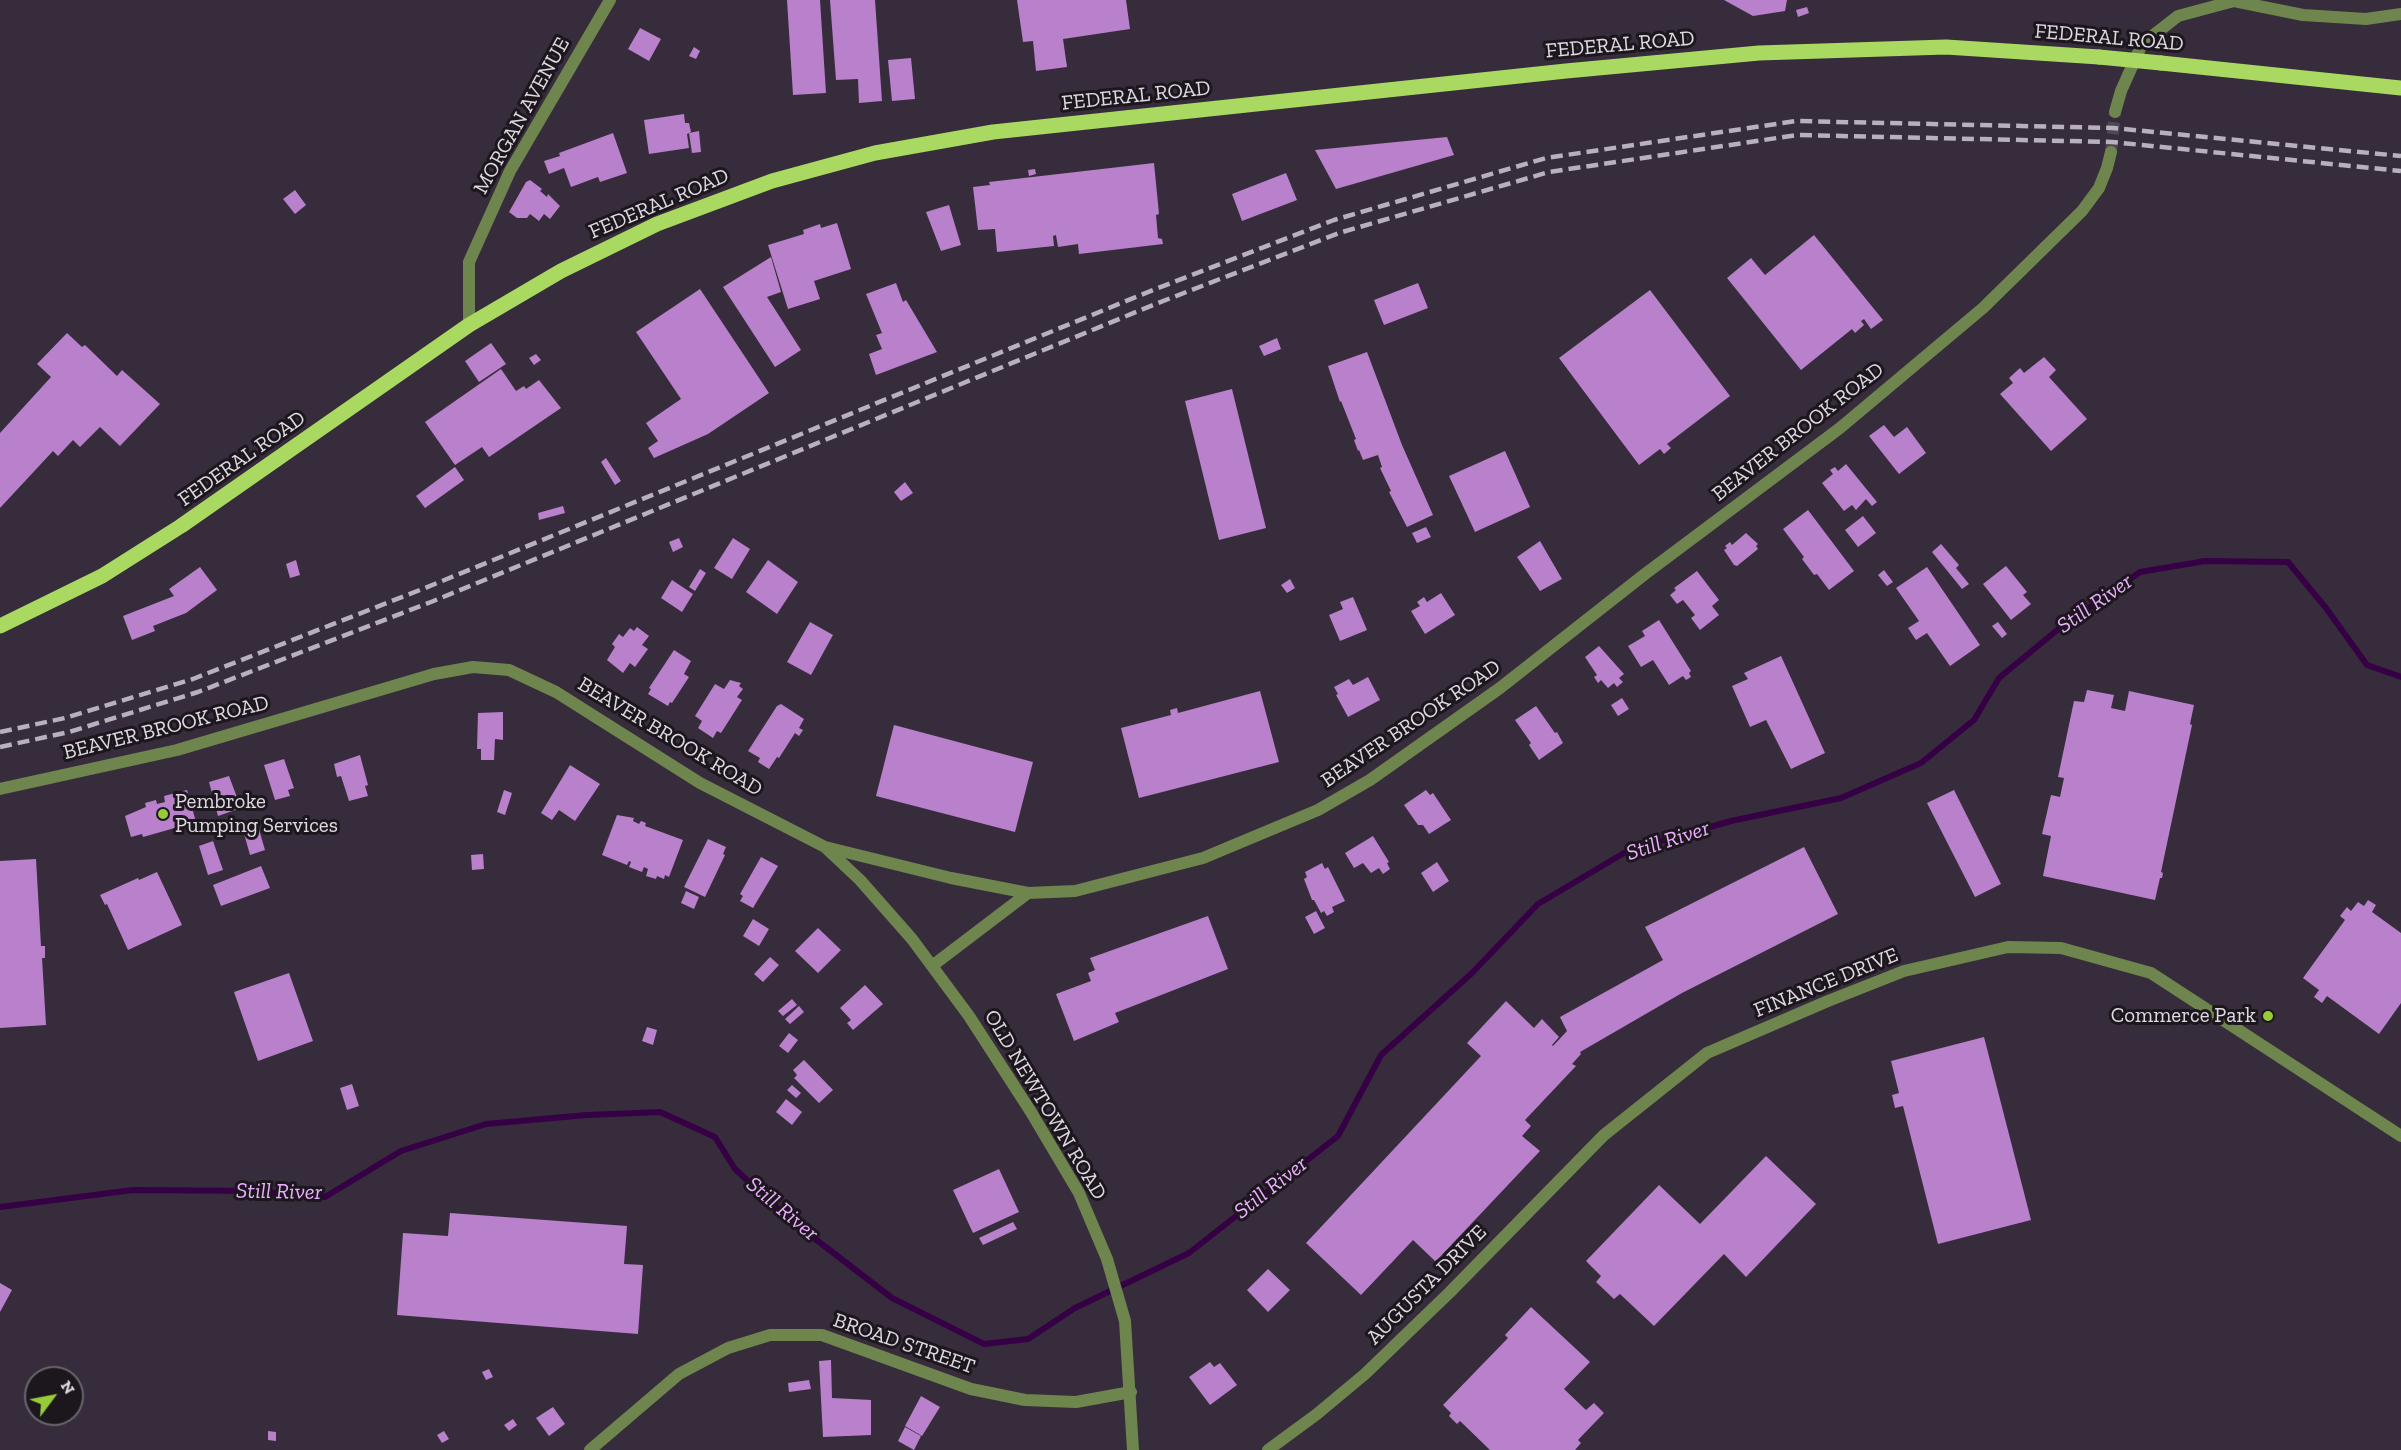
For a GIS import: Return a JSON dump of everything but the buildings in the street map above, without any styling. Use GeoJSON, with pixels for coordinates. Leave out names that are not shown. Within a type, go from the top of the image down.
{"type":"FeatureCollection","features":[{"type":"Feature","properties":{"kind":"main road","name":"FEDERAL ROAD"},"geometry":{"type":"LineString","coordinates":[[0,626],[102,576],[181,526],[470,325],[561,271],[657,224],[772,181],[875,153],[993,132],[1554,72],[1759,53],[1946,47],[2099,57],[2401,88]]}},
{"type":"Feature","properties":{"kind":"street","name":"MORGAN AVENUE"},"geometry":{"type":"LineString","coordinates":[[470,325],[470,262],[510,171],[610,0]]}},
{"type":"Feature","properties":{"kind":"street"},"geometry":{"type":"LineString","coordinates":[[2115,112],[2121,91],[2142,45],[2155,32],[2178,16],[2234,0],[2303,15],[2366,19],[2401,14]]}},
{"type":"Feature","properties":{"kind":"street","name":"BEAVER BROOK ROAD"},"geometry":{"type":"LineString","coordinates":[[0,789],[177,750],[434,674],[473,667],[510,670],[556,692],[700,783],[825,847],[951,879],[1028,893],[1075,891],[1203,858],[1318,810],[1370,780],[1500,688],[1645,574],[1840,428],[1983,308],[2082,211],[2099,188],[2111,152]]}},
{"type":"Feature","properties":{"kind":"street","name":"OLD NEWTOWN ROAD"},"geometry":{"type":"LineString","coordinates":[[825,847],[860,880],[912,939],[932,966],[969,1017],[1031,1112],[1079,1192],[1107,1259],[1125,1321],[1133,1450]]}},
{"type":"Feature","properties":{"kind":"street"},"geometry":{"type":"LineString","coordinates":[[932,966],[1028,893]]}},
{"type":"Feature","properties":{"kind":"street","name":"FINANCE DRIVE"},"geometry":{"type":"LineString","coordinates":[[1604,1135],[1707,1053],[1879,980],[2008,947],[2061,948],[2151,973],[2401,1136]]}},
{"type":"Feature","properties":{"kind":"street","name":"AUGUSTA DRIVE"},"geometry":{"type":"LineString","coordinates":[[1268,1450],[1317,1414],[1365,1374],[1450,1292],[1604,1135]]}},
{"type":"Feature","properties":{"kind":"street","name":"BROAD STREET"},"geometry":{"type":"LineString","coordinates":[[590,1450],[679,1374],[728,1348],[770,1335],[822,1335],[971,1389],[1024,1400],[1076,1402],[1131,1392]]}},
{"type":"Feature","properties":{"kind":"waterway","name":"Still River"},"geometry":{"type":"LineString","coordinates":[[0,1207],[133,1190],[258,1191],[325,1197],[401,1151],[486,1124],[587,1115],[660,1112],[715,1137],[735,1169],[788,1218],[892,1298],[984,1344],[1028,1339],[1075,1308],[1189,1253],[1338,1136],[1381,1055],[1472,973],[1538,904],[1629,850],[1731,821],[1841,798],[1921,763],[1974,720],[1999,678],[2056,631],[2140,572],[2205,561],[2288,562],[2326,608],[2367,665],[2401,677]]}},
{"type":"Feature","properties":{"kind":"tunnel"},"geometry":{"type":"LineString","coordinates":[[2111,152],[2115,112]]}},
{"type":"Feature","properties":{"kind":"railway"},"geometry":{"type":"LineString","coordinates":[[0,732],[65,718],[193,679],[425,588],[1153,290],[1334,220],[1546,158],[1796,121],[2113,128],[2401,156]]}},
{"type":"Feature","properties":{"kind":"railway"},"geometry":{"type":"LineString","coordinates":[[0,747],[69,732],[198,692],[431,602],[1158,303],[1339,233],[1549,172],[1797,135],[2112,142],[2401,171]]}},
{"type":"Feature","properties":{"kind":"place","name":"Pembroke Pumping Services"},"geometry":{"type":"Point","coordinates":[163,814]}},
{"type":"Feature","properties":{"kind":"place","name":"Commerce Park"},"geometry":{"type":"Point","coordinates":[2268,1016]}}]}
